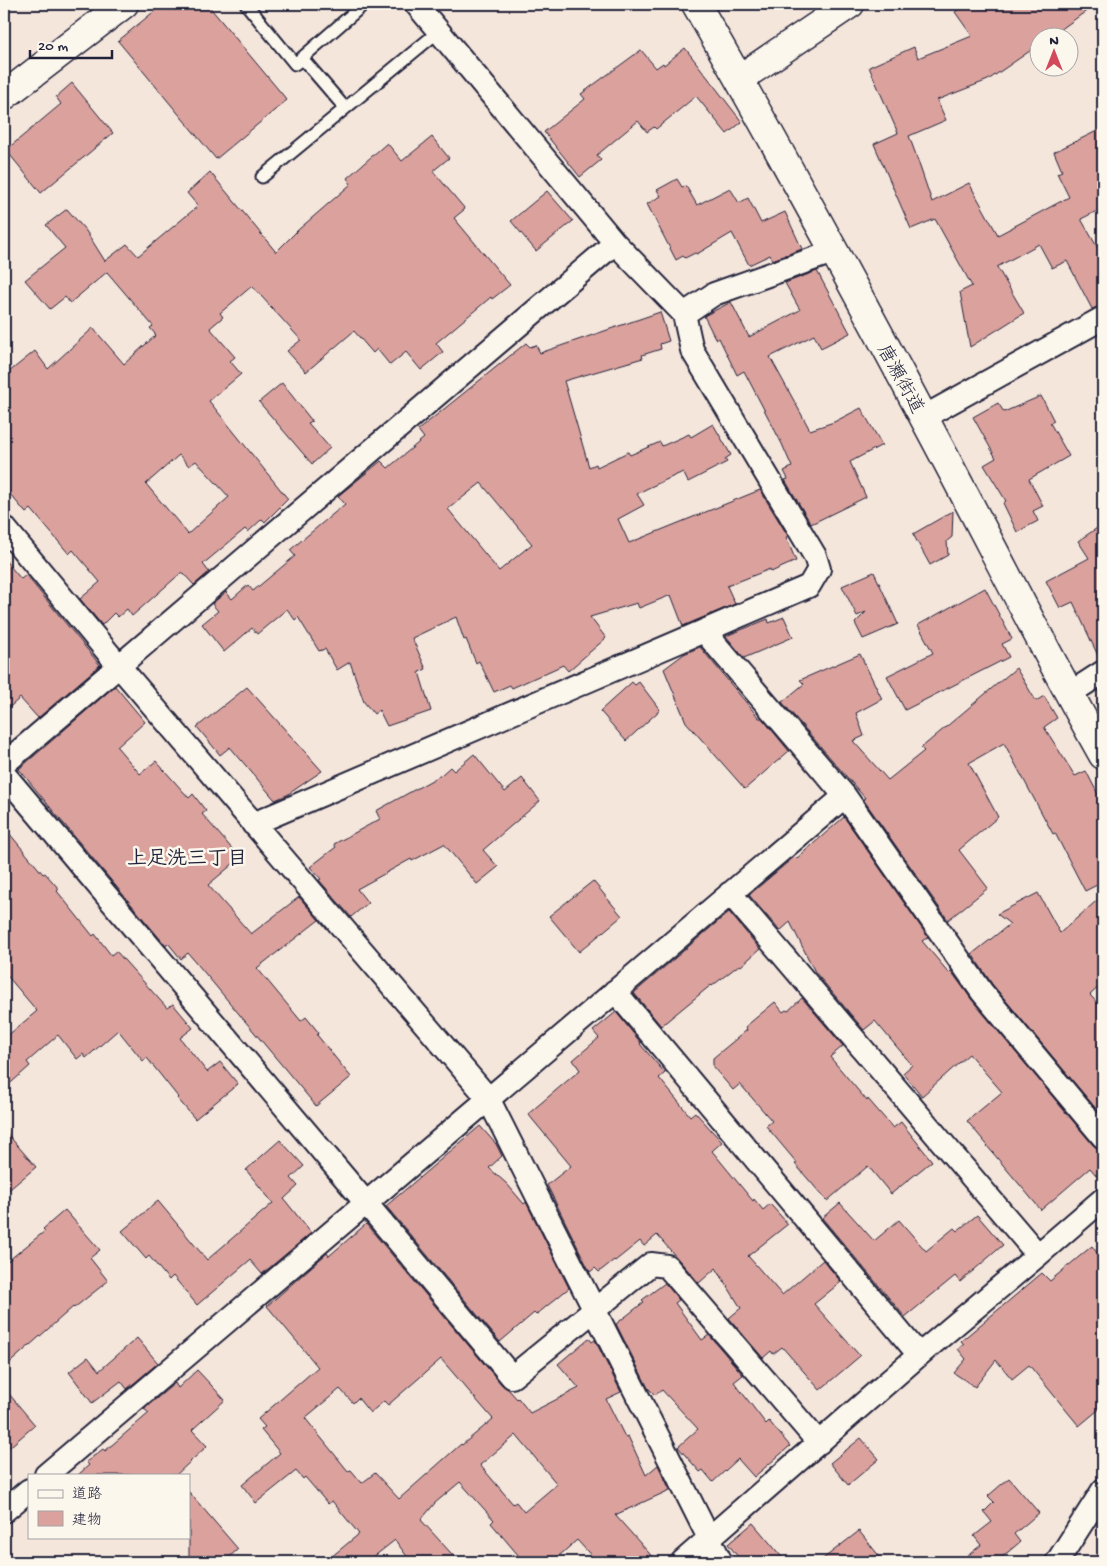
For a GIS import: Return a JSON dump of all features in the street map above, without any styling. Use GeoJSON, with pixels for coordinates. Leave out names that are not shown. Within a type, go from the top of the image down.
{"type":"FeatureCollection","features":[{"type":"Feature","properties":{"kind":"street"},"geometry":{"type":"LineString","coordinates":[[4,96],[124,4]]}},
{"type":"Feature","properties":{"kind":"street"},"geometry":{"type":"LineString","coordinates":[[253,824],[809,586],[819,569],[815,556],[692,350],[684,314],[616,243],[416,4]]}},
{"type":"Feature","properties":{"kind":"street","name":"唐瀬街道"},"geometry":{"type":"LineString","coordinates":[[696,4],[924,417],[1103,755]]}},
{"type":"Feature","properties":{"kind":"street"},"geometry":{"type":"LineString","coordinates":[[739,79],[850,4]]}},
{"type":"Feature","properties":{"kind":"street"},"geometry":{"type":"LineString","coordinates":[[4,764],[616,243]]}},
{"type":"Feature","properties":{"kind":"street"},"geometry":{"type":"LineString","coordinates":[[684,314],[714,294],[834,252]]}},
{"type":"Feature","properties":{"kind":"street"},"geometry":{"type":"LineString","coordinates":[[924,417],[1103,318]]}},
{"type":"Feature","properties":{"kind":"street"},"geometry":{"type":"LineString","coordinates":[[4,527],[253,824],[488,1098],[721,1562]]}},
{"type":"Feature","properties":{"kind":"street"},"geometry":{"type":"LineString","coordinates":[[704,631],[845,796],[982,992],[1103,1137]]}},
{"type":"Feature","properties":{"kind":"street"},"geometry":{"type":"LineString","coordinates":[[1069,694],[1103,672]]}},
{"type":"Feature","properties":{"kind":"street"},"geometry":{"type":"LineString","coordinates":[[4,774],[512,1377],[651,1264],[667,1266],[819,1443]]}},
{"type":"Feature","properties":{"kind":"street"},"geometry":{"type":"LineString","coordinates":[[47,1474],[845,796]]}},
{"type":"Feature","properties":{"kind":"street"},"geometry":{"type":"LineString","coordinates":[[730,893],[1038,1256]]}},
{"type":"Feature","properties":{"kind":"street"},"geometry":{"type":"LineString","coordinates":[[615,990],[919,1355]]}},
{"type":"Feature","properties":{"kind":"street"},"geometry":{"type":"LineString","coordinates":[[682,1562],[919,1355],[1103,1199]]}},
{"type":"Feature","properties":{"kind":"street"},"geometry":{"type":"LineString","coordinates":[[1057,1562],[1103,1490]]}},
{"type":"Feature","properties":{"kind":"street"},"geometry":{"type":"LineString","coordinates":[[4,1511],[28,1491]]}},
{"type":"Feature","properties":{"kind":"lane"},"geometry":{"type":"LineString","coordinates":[[246,4],[295,64],[364,4]]}},
{"type":"Feature","properties":{"kind":"lane"},"geometry":{"type":"LineString","coordinates":[[262,177],[439,31]]}},
{"type":"Feature","properties":{"kind":"lane"},"geometry":{"type":"LineString","coordinates":[[302,58],[345,108]]}},
{"type":"Feature","properties":{"kind":"building"},"geometry":{"type":"Polygon","coordinates":[[[163,4],[207,4],[287,100],[216,159],[118,41],[163,4]]]}},
{"type":"Feature","properties":{"kind":"building"},"geometry":{"type":"Polygon","coordinates":[[[966,4],[1096,4],[1063,28],[1030,28],[1030,51],[988,80],[937,100],[946,120],[909,136],[932,202],[969,183],[998,235],[1069,197],[1057,173],[1062,171],[1054,152],[1103,128],[1103,208],[1081,219],[1103,257],[1103,305],[1092,309],[1067,261],[1052,268],[1039,244],[997,267],[1024,313],[970,347],[960,292],[972,286],[935,219],[911,229],[874,144],[898,133],[869,67],[914,47],[918,58],[972,36],[955,12],[966,4]]]}},
{"type":"Feature","properties":{"kind":"building"},"geometry":{"type":"Polygon","coordinates":[[[685,48],[742,122],[727,134],[696,96],[656,129],[654,127],[647,132],[638,121],[597,155],[601,160],[580,177],[544,132],[585,99],[581,94],[641,50],[656,68],[663,63],[664,65],[685,48]]]}},
{"type":"Feature","properties":{"kind":"building"},"geometry":{"type":"Polygon","coordinates":[[[72,83],[113,133],[41,193],[6,150],[61,104],[56,97],[72,83]]]}},
{"type":"Feature","properties":{"kind":"building"},"geometry":{"type":"Polygon","coordinates":[[[432,137],[449,158],[433,171],[465,209],[454,218],[510,285],[492,299],[491,297],[436,343],[443,352],[421,370],[406,352],[390,365],[377,349],[373,353],[354,331],[306,372],[287,351],[301,340],[252,286],[220,313],[223,317],[210,328],[235,357],[230,361],[241,374],[209,401],[288,499],[265,522],[262,519],[248,532],[245,529],[203,564],[209,572],[194,585],[182,572],[132,616],[127,609],[118,617],[114,613],[102,625],[80,599],[100,582],[73,550],[69,554],[31,509],[26,513],[4,487],[4,376],[35,351],[48,369],[93,328],[124,364],[156,335],[150,328],[153,326],[107,272],[70,303],[65,297],[50,309],[25,280],[65,248],[46,225],[67,209],[86,231],[105,261],[127,244],[138,256],[198,206],[187,193],[210,172],[276,252],[298,230],[351,184],[347,178],[387,143],[402,161],[432,137]],[[179,455],[146,484],[188,534],[229,497],[196,461],[189,466],[179,455]]]}},
{"type":"Feature","properties":{"kind":"building"},"geometry":{"type":"Polygon","coordinates":[[[677,179],[682,187],[686,186],[697,205],[730,188],[739,203],[748,198],[761,223],[785,212],[802,249],[772,260],[770,255],[749,265],[732,233],[697,254],[695,253],[685,258],[683,256],[676,260],[647,204],[661,196],[657,190],[677,179]]]}},
{"type":"Feature","properties":{"kind":"building"},"geometry":{"type":"Polygon","coordinates":[[[547,191],[573,221],[536,251],[511,221],[547,191]]]}},
{"type":"Feature","properties":{"kind":"building"},"geometry":{"type":"Polygon","coordinates":[[[817,271],[850,333],[821,348],[814,335],[770,357],[810,430],[834,422],[861,408],[882,445],[850,462],[866,497],[811,524],[785,480],[788,479],[784,471],[792,467],[782,444],[744,371],[737,375],[719,338],[716,340],[704,316],[731,302],[749,337],[800,310],[785,283],[817,271]]]}},
{"type":"Feature","properties":{"kind":"building"},"geometry":{"type":"Polygon","coordinates":[[[660,312],[669,341],[660,344],[661,349],[642,355],[643,358],[564,381],[589,467],[596,464],[597,467],[628,452],[630,455],[660,442],[662,446],[689,434],[691,437],[713,424],[731,455],[725,459],[727,462],[688,482],[683,472],[637,494],[644,505],[618,519],[629,543],[760,490],[788,536],[786,537],[796,561],[771,572],[770,569],[727,586],[735,604],[683,626],[671,595],[639,608],[637,603],[590,617],[606,638],[568,671],[563,665],[512,688],[510,685],[494,692],[479,661],[476,663],[466,639],[464,640],[456,617],[412,638],[426,669],[419,672],[431,711],[387,726],[379,710],[374,714],[364,702],[350,662],[337,670],[325,649],[319,651],[298,617],[295,620],[287,609],[257,634],[252,628],[224,652],[202,624],[218,611],[212,604],[226,592],[232,599],[248,585],[253,591],[295,556],[290,550],[345,504],[338,496],[381,461],[388,468],[424,438],[418,430],[526,343],[530,347],[536,345],[540,353],[660,312]],[[481,483],[448,509],[499,571],[532,544],[481,483]]]}},
{"type":"Feature","properties":{"kind":"building"},"geometry":{"type":"Polygon","coordinates":[[[282,383],[312,421],[308,423],[330,448],[312,464],[259,402],[282,383]]]}},
{"type":"Feature","properties":{"kind":"building"},"geometry":{"type":"Polygon","coordinates":[[[1041,396],[1054,421],[1050,423],[1069,456],[1029,479],[1043,506],[1033,511],[1038,521],[1017,532],[1003,503],[1006,501],[984,465],[996,458],[973,417],[998,403],[1004,412],[1041,396]]]}},
{"type":"Feature","properties":{"kind":"building"},"geometry":{"type":"Polygon","coordinates":[[[953,511],[952,537],[947,541],[948,555],[930,565],[913,534],[953,511]]]}},
{"type":"Feature","properties":{"kind":"building"},"geometry":{"type":"Polygon","coordinates":[[[1103,524],[1103,659],[1100,660],[1073,602],[1060,608],[1046,581],[1089,558],[1078,541],[1103,524]]]}},
{"type":"Feature","properties":{"kind":"building"},"geometry":{"type":"Polygon","coordinates":[[[4,559],[21,579],[26,575],[100,665],[38,718],[20,698],[4,712],[4,559]]]}},
{"type":"Feature","properties":{"kind":"building"},"geometry":{"type":"Polygon","coordinates":[[[874,572],[898,624],[863,639],[855,623],[866,612],[857,616],[842,586],[874,572]]]}},
{"type":"Feature","properties":{"kind":"building"},"geometry":{"type":"Polygon","coordinates":[[[985,588],[1012,639],[1002,644],[1009,657],[905,710],[887,676],[933,653],[918,625],[985,588]]]}},
{"type":"Feature","properties":{"kind":"building"},"geometry":{"type":"Polygon","coordinates":[[[784,617],[793,637],[744,658],[726,636],[768,619],[769,623],[784,617]]]}},
{"type":"Feature","properties":{"kind":"building"},"geometry":{"type":"Polygon","coordinates":[[[700,647],[789,751],[745,789],[686,722],[664,669],[684,654],[700,647]]]}},
{"type":"Feature","properties":{"kind":"building"},"geometry":{"type":"Polygon","coordinates":[[[860,654],[882,699],[856,713],[864,736],[853,741],[888,780],[924,751],[921,748],[1016,668],[1036,701],[1044,696],[1057,718],[1044,727],[1075,776],[1086,771],[1103,804],[1103,882],[1085,891],[1055,833],[1053,834],[1004,743],[969,763],[998,817],[959,850],[988,888],[948,920],[863,799],[865,798],[782,702],[804,684],[800,680],[860,654]]]}},
{"type":"Feature","properties":{"kind":"building"},"geometry":{"type":"Polygon","coordinates":[[[632,682],[635,685],[639,682],[660,710],[626,741],[600,711],[632,682]]]}},
{"type":"Feature","properties":{"kind":"building"},"geometry":{"type":"Polygon","coordinates":[[[115,686],[145,722],[117,747],[140,774],[156,761],[189,798],[193,794],[206,811],[202,814],[240,858],[208,885],[251,934],[299,897],[319,920],[257,968],[301,1021],[306,1017],[319,1033],[317,1035],[351,1077],[316,1106],[188,953],[181,959],[168,943],[166,946],[19,769],[115,686]]]}},
{"type":"Feature","properties":{"kind":"building"},"geometry":{"type":"Polygon","coordinates":[[[247,687],[322,771],[287,795],[275,800],[230,747],[220,755],[197,727],[247,687]]]}},
{"type":"Feature","properties":{"kind":"building"},"geometry":{"type":"Polygon","coordinates":[[[474,754],[505,792],[522,778],[540,801],[483,850],[498,867],[477,884],[444,844],[412,861],[411,859],[357,889],[368,903],[351,917],[310,867],[336,847],[334,844],[380,819],[376,811],[441,775],[450,767],[454,771],[474,754]]]}},
{"type":"Feature","properties":{"kind":"building"},"geometry":{"type":"Polygon","coordinates":[[[844,817],[928,937],[922,941],[949,973],[951,971],[972,1000],[1093,1145],[1103,1150],[1103,1183],[1090,1168],[1041,1210],[967,1121],[1002,1092],[969,1054],[922,1096],[903,1073],[912,1065],[875,1021],[864,1030],[815,972],[790,922],[780,931],[749,895],[794,857],[796,859],[844,817]]]}},
{"type":"Feature","properties":{"kind":"building"},"geometry":{"type":"Polygon","coordinates":[[[4,827],[43,874],[45,873],[59,889],[57,891],[93,936],[95,934],[111,955],[116,951],[167,1008],[173,1004],[193,1028],[180,1038],[207,1072],[220,1062],[238,1084],[195,1119],[147,1058],[143,1061],[118,1030],[86,1058],[83,1054],[77,1059],[58,1035],[27,1062],[30,1066],[4,1089],[4,1034],[6,1037],[37,1011],[4,972],[4,827]]]}},
{"type":"Feature","properties":{"kind":"building"},"geometry":{"type":"Polygon","coordinates":[[[593,881],[622,916],[579,952],[549,916],[593,881]]]}},
{"type":"Feature","properties":{"kind":"building"},"geometry":{"type":"Polygon","coordinates":[[[1038,893],[1060,933],[1103,895],[1103,983],[1090,995],[1103,1009],[1103,1117],[992,984],[972,954],[1010,924],[997,914],[1038,893]]]}},
{"type":"Feature","properties":{"kind":"building"},"geometry":{"type":"Polygon","coordinates":[[[729,912],[760,949],[741,966],[739,965],[711,985],[661,1026],[634,993],[729,912]]]}},
{"type":"Feature","properties":{"kind":"building"},"geometry":{"type":"Polygon","coordinates":[[[802,998],[843,1046],[830,1057],[867,1101],[868,1099],[893,1128],[901,1122],[932,1161],[891,1194],[868,1166],[827,1201],[766,1126],[772,1121],[740,1084],[733,1090],[713,1067],[713,1058],[747,1030],[745,1027],[775,1002],[783,1012],[788,1011],[802,998]]]}},
{"type":"Feature","properties":{"kind":"building"},"geometry":{"type":"Polygon","coordinates":[[[616,1012],[665,1073],[659,1078],[690,1116],[695,1112],[722,1142],[712,1151],[753,1201],[754,1199],[763,1210],[770,1204],[788,1224],[748,1256],[782,1295],[823,1260],[841,1282],[814,1304],[860,1356],[820,1390],[782,1347],[773,1354],[771,1351],[763,1358],[729,1318],[741,1308],[716,1268],[699,1283],[657,1235],[644,1246],[640,1241],[599,1272],[595,1268],[590,1272],[547,1185],[571,1166],[528,1114],[580,1070],[573,1060],[599,1038],[593,1031],[616,1012]]]}},
{"type":"Feature","properties":{"kind":"building"},"geometry":{"type":"Polygon","coordinates":[[[480,1126],[496,1144],[502,1156],[489,1168],[507,1184],[524,1204],[526,1202],[569,1288],[536,1315],[534,1313],[500,1342],[386,1206],[480,1126]]]}},
{"type":"Feature","properties":{"kind":"building"},"geometry":{"type":"Polygon","coordinates":[[[4,1130],[36,1167],[4,1194],[4,1130]]]}},
{"type":"Feature","properties":{"kind":"building"},"geometry":{"type":"Polygon","coordinates":[[[280,1140],[304,1166],[291,1178],[298,1186],[284,1199],[311,1233],[262,1274],[250,1260],[197,1305],[173,1276],[169,1280],[149,1256],[146,1259],[122,1231],[158,1201],[207,1260],[273,1203],[246,1170],[280,1140]]]}},
{"type":"Feature","properties":{"kind":"building"},"geometry":{"type":"Polygon","coordinates":[[[840,1203],[874,1241],[899,1220],[926,1251],[954,1228],[957,1231],[977,1215],[1003,1245],[960,1282],[955,1276],[905,1317],[822,1218],[840,1203]]]}},
{"type":"Feature","properties":{"kind":"building"},"geometry":{"type":"Polygon","coordinates":[[[65,1210],[100,1250],[90,1258],[108,1281],[73,1307],[4,1368],[4,1264],[45,1231],[43,1229],[65,1210]]]}},
{"type":"Feature","properties":{"kind":"building"},"geometry":{"type":"Polygon","coordinates":[[[366,1224],[502,1385],[518,1398],[530,1413],[579,1388],[558,1364],[589,1338],[592,1342],[595,1340],[621,1392],[606,1399],[625,1437],[628,1436],[646,1475],[658,1465],[670,1490],[615,1515],[657,1562],[597,1562],[577,1540],[552,1562],[524,1562],[491,1523],[494,1520],[460,1482],[435,1503],[421,1520],[459,1562],[411,1562],[395,1540],[367,1562],[325,1562],[359,1534],[332,1501],[328,1504],[305,1477],[303,1479],[296,1471],[256,1503],[242,1485],[280,1453],[261,1430],[265,1427],[258,1419],[318,1367],[267,1306],[327,1253],[329,1256],[366,1224]],[[441,1359],[388,1405],[384,1401],[370,1413],[358,1398],[353,1403],[340,1389],[305,1418],[348,1471],[351,1470],[362,1483],[375,1473],[399,1499],[461,1444],[493,1419],[441,1359]],[[516,1435],[480,1465],[513,1504],[516,1502],[524,1512],[557,1484],[516,1435]]]}},
{"type":"Feature","properties":{"kind":"building"},"geometry":{"type":"Polygon","coordinates":[[[1092,1246],[1103,1261],[1103,1406],[1079,1426],[1029,1365],[1012,1379],[996,1360],[975,1387],[954,1373],[966,1359],[958,1349],[964,1344],[961,1341],[1042,1273],[1050,1281],[1092,1246]]]}},
{"type":"Feature","properties":{"kind":"building"},"geometry":{"type":"Polygon","coordinates":[[[665,1283],[679,1300],[675,1303],[702,1340],[709,1335],[743,1375],[734,1382],[766,1424],[769,1421],[790,1446],[754,1477],[738,1459],[713,1482],[703,1470],[700,1472],[678,1447],[698,1429],[662,1390],[655,1395],[648,1388],[616,1324],[644,1302],[642,1300],[665,1283]]]}},
{"type":"Feature","properties":{"kind":"building"},"geometry":{"type":"Polygon","coordinates":[[[137,1338],[158,1363],[127,1389],[121,1381],[92,1403],[69,1372],[88,1357],[99,1371],[137,1338]]]}},
{"type":"Feature","properties":{"kind":"building"},"geometry":{"type":"Polygon","coordinates":[[[197,1370],[225,1400],[192,1430],[207,1446],[177,1474],[79,1474],[89,1465],[86,1462],[103,1449],[105,1451],[149,1413],[144,1409],[175,1383],[178,1388],[197,1370]]]}},
{"type":"Feature","properties":{"kind":"building"},"geometry":{"type":"Polygon","coordinates":[[[4,1388],[35,1425],[4,1452],[4,1388]]]}},
{"type":"Feature","properties":{"kind":"building"},"geometry":{"type":"Polygon","coordinates":[[[861,1438],[879,1459],[848,1485],[830,1463],[861,1438]]]}},
{"type":"Feature","properties":{"kind":"building"},"geometry":{"type":"Polygon","coordinates":[[[1009,1478],[1039,1513],[1014,1534],[1020,1542],[996,1562],[960,1562],[981,1545],[974,1536],[992,1522],[984,1512],[994,1502],[988,1496],[1009,1478]]]}},
{"type":"Feature","properties":{"kind":"building"},"geometry":{"type":"Polygon","coordinates":[[[190,1493],[238,1549],[224,1562],[189,1562],[190,1493]]]}},
{"type":"Feature","properties":{"kind":"building"},"geometry":{"type":"Polygon","coordinates":[[[753,1523],[786,1562],[742,1562],[728,1544],[753,1523]]]}},
{"type":"Feature","properties":{"kind":"building"},"geometry":{"type":"Polygon","coordinates":[[[859,1531],[884,1562],[819,1562],[859,1531]]]}},
{"type":"Feature","properties":{"kind":"district","name":"上足洗三丁目"},"geometry":{"type":"Point","coordinates":[187,857]}}]}
